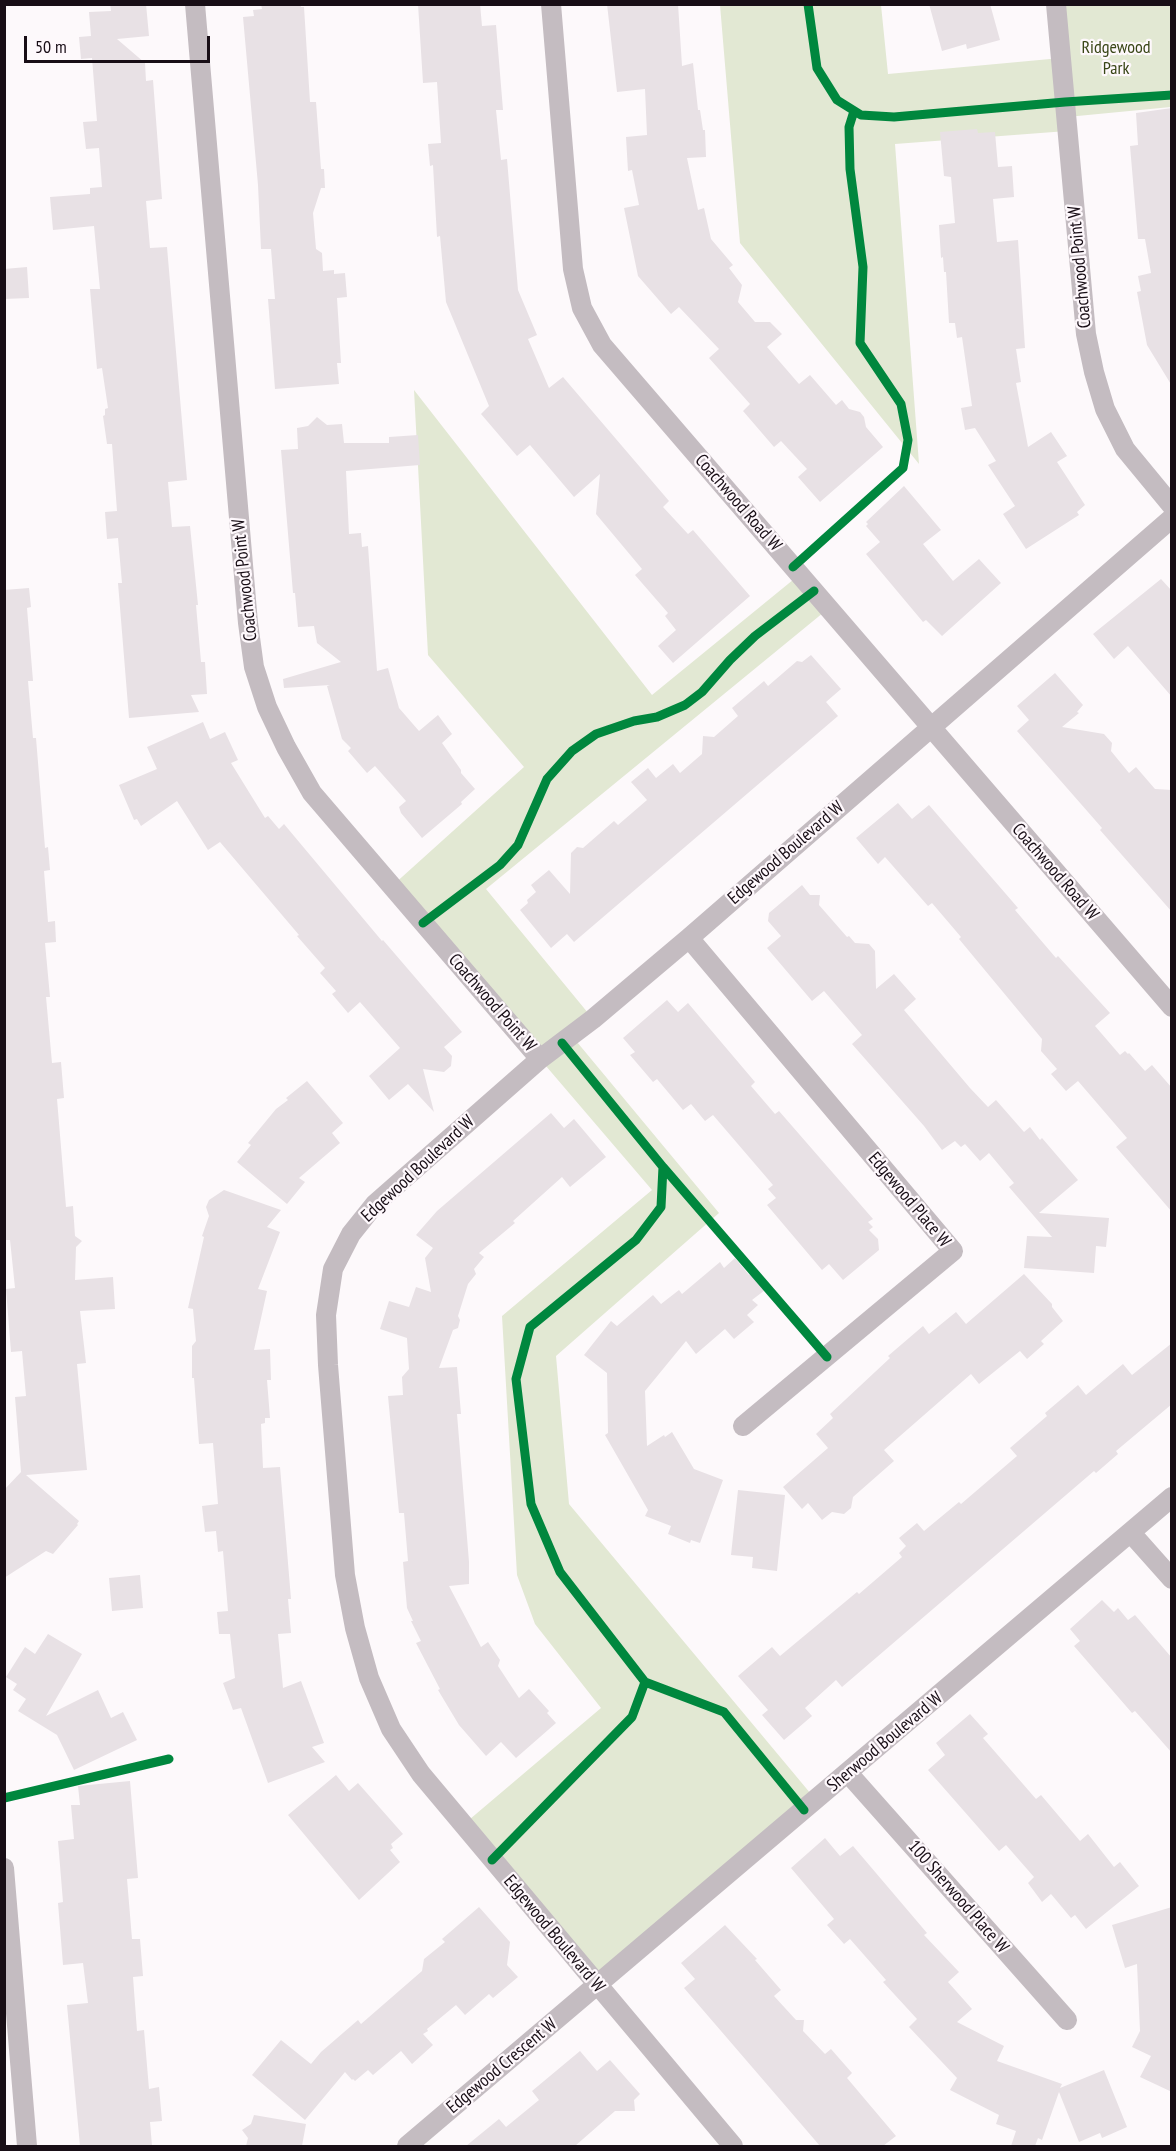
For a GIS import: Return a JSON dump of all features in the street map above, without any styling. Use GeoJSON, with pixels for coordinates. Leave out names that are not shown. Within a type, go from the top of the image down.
{"type":"FeatureCollection","features":[{"type":"Feature","properties":{"kind":"street","name":"Coachwood Point W"},"geometry":{"type":"LineString","coordinates":[[195,4],[248,623],[254,667],[267,707],[312,793],[540,1059]]}},
{"type":"Feature","properties":{"kind":"street","name":"Coachwood Road W"},"geometry":{"type":"LineString","coordinates":[[551,4],[573,269],[582,308],[602,345],[1172,1007]]}},
{"type":"Feature","properties":{"kind":"street","name":"Coachwood Point W"},"geometry":{"type":"LineString","coordinates":[[1056,4],[1086,334],[1094,372],[1106,409],[1125,450],[1172,506]]}},
{"type":"Feature","properties":{"kind":"street","name":"Edgewood Boulevard W"},"geometry":{"type":"LineString","coordinates":[[733,2146],[421,1774],[386,1719],[363,1658],[345,1575],[327,1365],[326,1315],[333,1269],[351,1234],[375,1204],[540,1059],[593,1019],[689,938],[1172,518]]}},
{"type":"Feature","properties":{"kind":"street","name":"Edgewood Place W"},"geometry":{"type":"LineString","coordinates":[[689,938],[953,1251],[743,1426]]}},
{"type":"Feature","properties":{"kind":"street","name":"Sherwood Boulevard W"},"geometry":{"type":"LineString","coordinates":[[597,1986],[1172,1497]]}},
{"type":"Feature","properties":{"kind":"street"},"geometry":{"type":"LineString","coordinates":[[1131,1533],[1172,1579]]}},
{"type":"Feature","properties":{"kind":"street","name":"100 Sherwood Place W"},"geometry":{"type":"LineString","coordinates":[[848,1773],[1067,2020]]}},
{"type":"Feature","properties":{"kind":"street"},"geometry":{"type":"LineString","coordinates":[[4,1868],[27,2146]]}},
{"type":"Feature","properties":{"kind":"street","name":"Edgewood Crescent W"},"geometry":{"type":"LineString","coordinates":[[407,2146],[597,1986]]}},
{"type":"Feature","properties":{"kind":"green space","name":"Ridgewood Park"},"geometry":{"type":"Polygon","coordinates":[[[720,5],[881,5],[888,74],[1061,58],[1056,5],[1171,5],[1171,107],[1067,117],[1067,131],[895,144],[919,464],[740,243],[720,5]]]}},
{"type":"Feature","properties":{"kind":"green space"},"geometry":{"type":"Polygon","coordinates":[[[414,390],[652,695],[799,575],[829,608],[486,889],[593,1019],[572,1036],[719,1213],[556,1356],[569,1504],[816,1800],[597,1985],[463,1825],[601,1708],[535,1624],[517,1575],[502,1316],[652,1190],[392,886],[524,767],[428,655],[414,390]]]}},
{"type":"Feature","properties":{"kind":"building"},"geometry":{"type":"Polygon","coordinates":[[[110,4],[146,4],[149,36],[117,39],[145,63],[146,81],[153,80],[162,199],[146,201],[150,248],[167,247],[187,480],[168,482],[172,527],[190,526],[201,662],[205,662],[207,694],[191,695],[199,712],[129,718],[118,583],[122,583],[118,538],[107,539],[105,512],[117,511],[112,444],[107,444],[103,416],[105,409],[108,408],[102,368],[97,369],[90,289],[100,289],[94,226],[53,230],[50,197],[90,194],[90,188],[102,187],[99,148],[86,149],[83,122],[97,121],[92,58],[81,59],[79,37],[91,36],[89,12],[111,11],[110,4]]]}},
{"type":"Feature","properties":{"kind":"building"},"geometry":{"type":"Polygon","coordinates":[[[261,4],[300,4],[304,7],[310,102],[316,102],[321,169],[324,169],[325,188],[321,188],[313,213],[316,249],[322,253],[323,271],[334,270],[334,274],[345,273],[347,297],[337,298],[341,363],[337,363],[339,384],[275,389],[268,299],[275,299],[271,249],[261,249],[258,185],[243,17],[254,16],[253,10],[262,9],[261,4]]]}},
{"type":"Feature","properties":{"kind":"building"},"geometry":{"type":"Polygon","coordinates":[[[418,4],[480,4],[482,26],[496,25],[503,110],[496,110],[501,160],[507,159],[518,290],[537,335],[528,339],[549,388],[563,377],[669,501],[663,507],[688,534],[693,530],[750,596],[673,663],[658,646],[676,630],[665,616],[668,613],[635,575],[642,569],[596,514],[600,474],[574,497],[530,445],[517,456],[481,414],[489,406],[446,302],[440,236],[437,237],[433,165],[430,166],[428,144],[441,143],[437,82],[423,83],[418,4]]]}},
{"type":"Feature","properties":{"kind":"building"},"geometry":{"type":"Polygon","coordinates":[[[607,4],[678,4],[682,66],[693,63],[698,110],[700,110],[703,130],[705,130],[706,157],[687,158],[698,210],[704,208],[711,239],[733,265],[729,268],[742,285],[738,302],[755,322],[770,322],[782,334],[767,347],[799,384],[810,375],[836,405],[842,400],[849,409],[860,412],[864,417],[866,427],[883,447],[820,502],[798,477],[807,469],[781,441],[774,447],[743,411],[750,404],[709,358],[719,349],[679,307],[671,314],[638,276],[624,208],[639,205],[632,170],[628,171],[626,137],[647,135],[645,89],[617,92],[607,4]]]}},
{"type":"Feature","properties":{"kind":"building"},"geometry":{"type":"Polygon","coordinates":[[[929,4],[990,4],[1000,40],[967,49],[966,44],[942,51],[929,4]]]}},
{"type":"Feature","properties":{"kind":"building"},"geometry":{"type":"Polygon","coordinates":[[[1172,108],[1172,386],[1147,345],[1137,292],[1141,291],[1138,276],[1151,273],[1145,239],[1138,239],[1130,146],[1138,145],[1136,113],[1172,108]]]}},
{"type":"Feature","properties":{"kind":"building"},"geometry":{"type":"Polygon","coordinates":[[[977,129],[978,133],[995,132],[998,167],[1012,166],[1014,197],[993,199],[997,242],[1018,240],[1025,348],[1016,349],[1021,382],[1016,383],[1028,447],[1051,432],[1067,456],[1057,462],[1085,505],[1077,512],[1079,515],[1026,549],[1003,514],[1015,506],[988,465],[996,461],[975,428],[965,430],[961,408],[972,406],[962,337],[957,338],[955,323],[949,323],[946,272],[944,272],[943,257],[941,258],[939,225],[955,223],[951,177],[944,176],[940,132],[977,129]]]}},
{"type":"Feature","properties":{"kind":"building"},"geometry":{"type":"Polygon","coordinates":[[[27,267],[29,298],[4,299],[4,269],[27,267]]]}},
{"type":"Feature","properties":{"kind":"building"},"geometry":{"type":"Polygon","coordinates":[[[317,417],[327,425],[342,424],[344,443],[389,443],[389,437],[418,435],[420,465],[346,471],[349,534],[361,533],[362,547],[368,546],[377,671],[388,668],[399,708],[419,731],[438,715],[452,734],[442,743],[461,773],[475,789],[461,802],[462,804],[422,838],[401,813],[399,807],[406,801],[375,766],[367,773],[348,751],[351,748],[342,739],[327,686],[330,685],[284,688],[283,679],[341,662],[317,643],[314,626],[298,627],[295,593],[293,593],[281,450],[298,449],[297,428],[308,426],[317,417]]]}},
{"type":"Feature","properties":{"kind":"building"},"geometry":{"type":"Polygon","coordinates":[[[904,486],[941,530],[923,544],[953,581],[979,559],[1001,583],[942,636],[926,620],[923,622],[866,554],[880,542],[866,526],[868,524],[866,522],[904,486]]]}},
{"type":"Feature","properties":{"kind":"building"},"geometry":{"type":"Polygon","coordinates":[[[1161,579],[1172,591],[1172,697],[1128,646],[1114,659],[1093,634],[1161,579]]]}},
{"type":"Feature","properties":{"kind":"building"},"geometry":{"type":"Polygon","coordinates":[[[29,588],[31,607],[27,608],[33,681],[28,681],[33,738],[36,738],[45,848],[48,847],[50,870],[44,871],[48,922],[55,921],[56,942],[45,943],[50,997],[46,997],[52,1063],[61,1062],[64,1098],[57,1099],[66,1207],[73,1206],[75,1236],[82,1241],[76,1247],[75,1280],[113,1277],[115,1309],[80,1311],[86,1363],[77,1364],[87,1470],[26,1475],[79,1521],[78,1525],[53,1554],[46,1551],[4,1578],[4,1490],[21,1472],[15,1397],[26,1396],[22,1351],[11,1352],[6,1289],[15,1288],[10,1240],[4,1240],[4,590],[29,588]]]}},
{"type":"Feature","properties":{"kind":"building"},"geometry":{"type":"Polygon","coordinates":[[[811,655],[841,689],[826,702],[838,716],[574,942],[567,934],[551,948],[520,910],[536,892],[531,885],[549,870],[570,894],[571,853],[577,847],[583,848],[614,821],[618,825],[647,800],[631,782],[648,768],[656,778],[673,764],[680,773],[702,754],[703,736],[714,737],[738,716],[732,708],[764,681],[768,686],[797,661],[802,662],[811,655]]]}},
{"type":"Feature","properties":{"kind":"building"},"geometry":{"type":"Polygon","coordinates":[[[1055,673],[1083,705],[1077,712],[1079,713],[1062,727],[1104,734],[1112,743],[1111,751],[1129,773],[1136,767],[1155,789],[1172,790],[1172,912],[1017,731],[1029,720],[1017,706],[1055,673]]]}},
{"type":"Feature","properties":{"kind":"building"},"geometry":{"type":"Polygon","coordinates":[[[203,722],[210,739],[225,732],[238,760],[231,763],[265,818],[268,816],[279,829],[284,824],[462,1032],[444,1047],[452,1056],[451,1066],[444,1072],[423,1069],[434,1112],[408,1084],[389,1100],[369,1076],[400,1048],[360,1002],[348,1013],[332,994],[336,991],[320,973],[325,968],[220,842],[208,850],[177,801],[141,826],[137,819],[134,820],[119,785],[157,769],[147,747],[203,722]]]}},
{"type":"Feature","properties":{"kind":"building"},"geometry":{"type":"Polygon","coordinates":[[[898,803],[912,819],[929,805],[1018,908],[1015,910],[1056,958],[1058,956],[1110,1013],[1095,1026],[1120,1055],[1125,1051],[1129,1053],[1145,1071],[1152,1065],[1172,1088],[1172,1212],[1116,1147],[1127,1138],[1078,1081],[1066,1091],[1051,1074],[1057,1069],[1041,1051],[1042,1039],[959,939],[961,937],[932,903],[928,906],[885,857],[878,864],[856,838],[898,803]]]}},
{"type":"Feature","properties":{"kind":"building"},"geometry":{"type":"Polygon","coordinates":[[[802,885],[810,895],[820,895],[819,905],[847,937],[849,936],[855,943],[869,944],[875,951],[876,989],[894,974],[916,999],[904,1010],[970,1088],[988,1107],[996,1100],[1024,1132],[1030,1127],[1078,1180],[1039,1213],[1109,1218],[1106,1247],[1096,1246],[1094,1273],[1024,1268],[1027,1236],[1052,1237],[1009,1187],[1014,1183],[989,1153],[980,1161],[965,1144],[961,1147],[955,1141],[942,1150],[924,1126],[852,1044],[862,1035],[824,991],[812,1001],[767,948],[781,936],[768,921],[769,913],[802,885]]]}},
{"type":"Feature","properties":{"kind":"building"},"geometry":{"type":"Polygon","coordinates":[[[667,1000],[678,1012],[688,1003],[755,1082],[751,1086],[775,1114],[779,1111],[873,1219],[868,1222],[873,1227],[869,1230],[878,1239],[879,1250],[843,1280],[829,1264],[822,1270],[767,1205],[776,1198],[768,1189],[773,1185],[713,1115],[705,1121],[691,1104],[683,1110],[657,1079],[653,1082],[630,1055],[635,1052],[623,1038],[667,1000]]]}},
{"type":"Feature","properties":{"kind":"building"},"geometry":{"type":"Polygon","coordinates":[[[307,1081],[343,1123],[332,1133],[340,1143],[299,1178],[305,1182],[287,1204],[237,1162],[251,1145],[248,1143],[276,1109],[307,1081]]]}},
{"type":"Feature","properties":{"kind":"building"},"geometry":{"type":"Polygon","coordinates":[[[551,1113],[564,1128],[574,1119],[606,1157],[570,1187],[562,1177],[513,1221],[515,1223],[479,1253],[484,1257],[474,1269],[476,1274],[468,1284],[458,1316],[460,1320],[458,1328],[453,1330],[439,1368],[457,1367],[461,1414],[457,1414],[469,1562],[469,1584],[449,1586],[481,1647],[488,1642],[500,1660],[498,1666],[519,1698],[529,1689],[549,1711],[547,1713],[556,1723],[516,1758],[501,1742],[486,1756],[459,1725],[438,1690],[440,1689],[416,1643],[421,1641],[407,1608],[403,1562],[408,1561],[404,1513],[399,1513],[388,1396],[403,1395],[402,1377],[409,1369],[407,1338],[380,1329],[389,1301],[409,1307],[416,1287],[431,1292],[425,1258],[433,1248],[416,1235],[437,1211],[551,1113]]]}},
{"type":"Feature","properties":{"kind":"building"},"geometry":{"type":"Polygon","coordinates":[[[224,1190],[281,1210],[267,1227],[280,1232],[258,1289],[267,1291],[254,1350],[270,1349],[271,1380],[267,1380],[270,1418],[265,1418],[265,1423],[261,1424],[263,1468],[280,1467],[291,1599],[288,1599],[291,1633],[278,1634],[283,1688],[301,1681],[324,1743],[312,1747],[325,1762],[268,1783],[241,1708],[233,1710],[223,1683],[235,1678],[230,1634],[219,1634],[217,1612],[228,1611],[223,1551],[218,1552],[216,1531],[205,1532],[202,1506],[218,1504],[213,1443],[199,1444],[194,1378],[192,1378],[192,1346],[196,1341],[193,1309],[188,1308],[204,1237],[202,1236],[209,1216],[206,1207],[209,1200],[224,1190]]]}},
{"type":"Feature","properties":{"kind":"building"},"geometry":{"type":"Polygon","coordinates":[[[735,1258],[749,1275],[752,1273],[765,1290],[752,1300],[758,1305],[747,1315],[754,1322],[734,1339],[725,1329],[696,1354],[686,1341],[645,1391],[647,1446],[672,1432],[694,1469],[723,1480],[700,1543],[691,1540],[690,1543],[668,1534],[671,1526],[645,1516],[648,1510],[605,1435],[608,1433],[607,1373],[584,1355],[611,1321],[617,1326],[653,1295],[661,1304],[679,1290],[682,1294],[720,1262],[724,1268],[735,1258]]]}},
{"type":"Feature","properties":{"kind":"building"},"geometry":{"type":"Polygon","coordinates":[[[1024,1274],[1052,1304],[1063,1321],[1041,1341],[1044,1344],[1027,1359],[1020,1351],[979,1384],[971,1374],[884,1450],[894,1461],[853,1497],[851,1508],[844,1514],[832,1512],[822,1520],[808,1503],[802,1509],[783,1487],[828,1448],[816,1434],[833,1418],[830,1414],[890,1358],[888,1356],[923,1326],[929,1334],[956,1312],[966,1324],[1024,1274]]]}},
{"type":"Feature","properties":{"kind":"building"},"geometry":{"type":"Polygon","coordinates":[[[1172,1343],[1172,1404],[1116,1451],[1118,1454],[1096,1473],[1094,1471],[842,1687],[836,1680],[805,1708],[812,1716],[784,1740],[762,1715],[768,1710],[738,1676],[772,1647],[780,1656],[857,1592],[859,1594],[902,1557],[899,1553],[906,1546],[899,1538],[917,1523],[924,1531],[959,1502],[961,1504],[1017,1456],[1010,1448],[1047,1416],[1045,1413],[1078,1385],[1086,1395],[1123,1364],[1132,1375],[1172,1343]]]}},
{"type":"Feature","properties":{"kind":"building"},"geometry":{"type":"Polygon","coordinates":[[[738,1490],[785,1495],[777,1571],[752,1568],[753,1557],[731,1555],[738,1490]]]}},
{"type":"Feature","properties":{"kind":"building"},"geometry":{"type":"Polygon","coordinates":[[[140,1575],[143,1608],[112,1611],[109,1578],[140,1575]]]}},
{"type":"Feature","properties":{"kind":"building"},"geometry":{"type":"Polygon","coordinates":[[[1102,1600],[1114,1612],[1118,1608],[1128,1620],[1135,1615],[1172,1658],[1172,1753],[1135,1711],[1132,1713],[1074,1646],[1080,1641],[1070,1629],[1102,1600]]]}},
{"type":"Feature","properties":{"kind":"building"},"geometry":{"type":"Polygon","coordinates":[[[48,1634],[82,1654],[46,1716],[98,1690],[111,1718],[123,1712],[137,1740],[74,1770],[57,1735],[18,1711],[26,1699],[13,1690],[17,1684],[6,1677],[25,1647],[35,1654],[48,1634]]]}},
{"type":"Feature","properties":{"kind":"building"},"geometry":{"type":"Polygon","coordinates":[[[970,1714],[988,1734],[983,1738],[1036,1799],[1041,1795],[1080,1841],[1088,1834],[1114,1867],[1120,1862],[1139,1886],[1086,1929],[1075,1915],[1071,1918],[1051,1894],[1042,1902],[1028,1883],[1034,1877],[1006,1845],[999,1851],[928,1770],[945,1755],[936,1743],[970,1714]]]}},
{"type":"Feature","properties":{"kind":"building"},"geometry":{"type":"Polygon","coordinates":[[[336,1775],[349,1791],[358,1783],[403,1834],[391,1844],[393,1848],[390,1850],[400,1862],[359,1900],[288,1815],[336,1775]]]}},
{"type":"Feature","properties":{"kind":"building"},"geometry":{"type":"Polygon","coordinates":[[[130,1781],[138,1878],[127,1879],[132,1939],[140,1939],[143,1976],[133,1977],[137,2031],[144,2030],[149,2089],[159,2087],[162,2121],[150,2122],[152,2146],[80,2146],[67,2005],[88,2003],[83,1963],[63,1965],[58,1903],[63,1902],[58,1841],[74,1839],[71,1805],[80,1805],[78,1786],[130,1781]]]}},
{"type":"Feature","properties":{"kind":"building"},"geometry":{"type":"Polygon","coordinates":[[[825,1838],[840,1856],[853,1846],[927,1933],[924,1935],[959,1972],[948,1982],[972,2009],[957,2022],[1004,2046],[997,2061],[1062,2084],[1060,2088],[1104,2070],[1127,2127],[1102,2138],[1100,2133],[1079,2142],[1059,2092],[1042,2140],[1038,2138],[1035,2146],[1011,2146],[1016,2131],[996,2124],[999,2115],[950,2090],[957,2078],[909,2027],[917,2019],[883,1982],[886,1980],[850,1939],[844,1944],[827,1925],[834,1919],[791,1868],[825,1838]]]}},
{"type":"Feature","properties":{"kind":"building"},"geometry":{"type":"Polygon","coordinates":[[[479,1907],[510,1942],[507,1965],[518,1977],[493,1998],[489,1994],[465,2015],[456,2005],[423,2034],[433,2045],[412,2064],[401,2051],[373,2075],[368,2070],[355,2081],[345,2072],[305,2120],[252,2075],[281,2040],[311,2064],[321,2052],[358,2020],[361,2024],[422,1971],[424,1959],[445,1942],[442,1939],[479,1907]]]}},
{"type":"Feature","properties":{"kind":"building"},"geometry":{"type":"Polygon","coordinates":[[[1172,1907],[1172,2092],[1140,2077],[1151,2056],[1132,2047],[1140,2031],[1137,1964],[1125,1968],[1112,1925],[1172,1907]]]}},
{"type":"Feature","properties":{"kind":"building"},"geometry":{"type":"Polygon","coordinates":[[[725,1925],[757,1959],[755,1960],[781,1990],[774,1996],[796,2020],[804,2020],[803,2031],[825,2054],[831,2049],[852,2073],[847,2078],[896,2136],[883,2146],[820,2146],[684,1988],[695,1979],[681,1963],[725,1925]]]}},
{"type":"Feature","properties":{"kind":"building"},"geometry":{"type":"Polygon","coordinates":[[[580,2051],[597,2071],[610,2060],[640,2094],[634,2100],[635,2111],[615,2111],[575,2146],[466,2146],[499,2119],[506,2127],[539,2100],[532,2091],[580,2051]]]}},
{"type":"Feature","properties":{"kind":"building"},"geometry":{"type":"Polygon","coordinates":[[[254,2115],[306,2124],[302,2146],[246,2146],[248,2138],[242,2130],[251,2124],[254,2115]]]}},
{"type":"Feature","properties":{"kind":"cycle path"},"geometry":{"type":"LineString","coordinates":[[808,4],[817,68],[837,100],[861,115],[894,117],[1172,95]]}},
{"type":"Feature","properties":{"kind":"cycle path"},"geometry":{"type":"LineString","coordinates":[[793,567],[903,468],[908,440],[901,404],[860,343],[863,267],[850,169],[849,127],[854,111]]}},
{"type":"Feature","properties":{"kind":"cycle path"},"geometry":{"type":"LineString","coordinates":[[423,923],[500,865],[518,845],[547,779],[572,751],[596,734],[634,721],[657,717],[685,705],[702,692],[755,636],[814,591]]}},
{"type":"Feature","properties":{"kind":"cycle path"},"geometry":{"type":"LineString","coordinates":[[492,1860],[632,1717],[645,1682],[560,1572],[531,1504],[516,1379],[530,1327],[636,1240],[661,1207],[663,1167],[562,1043]]}},
{"type":"Feature","properties":{"kind":"cycle path"},"geometry":{"type":"LineString","coordinates":[[663,1167],[827,1357]]}},
{"type":"Feature","properties":{"kind":"cycle path"},"geometry":{"type":"LineString","coordinates":[[645,1682],[724,1712],[804,1810]]}},
{"type":"Feature","properties":{"kind":"cycle path"},"geometry":{"type":"LineString","coordinates":[[4,1798],[169,1759]]}}]}
